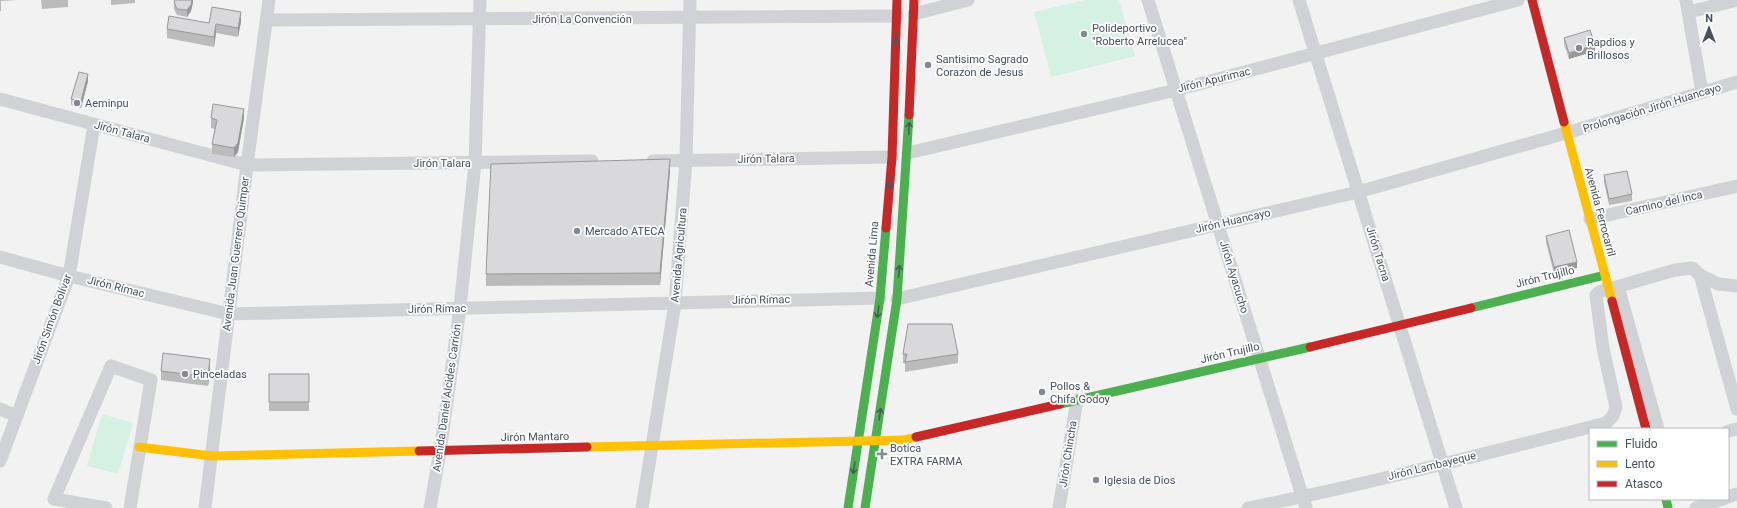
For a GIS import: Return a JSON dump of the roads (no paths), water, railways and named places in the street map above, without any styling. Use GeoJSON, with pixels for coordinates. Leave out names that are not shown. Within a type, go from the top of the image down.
{"type":"FeatureCollection","features":[{"type":"Feature","properties":{"kind":"street","name":"Avenida Juan Guerrero Quimper"},"geometry":{"type":"LineString","coordinates":[[205,508],[247,165],[269,0]]}},
{"type":"Feature","properties":{"kind":"street","name":"Avenida Daniel Alcides Carrión"},"geometry":{"type":"LineString","coordinates":[[430,508],[440,452],[460,308],[475,163],[480,0]]}},
{"type":"Feature","properties":{"kind":"street","name":"Avenida Agricultura"},"geometry":{"type":"LineString","coordinates":[[642,508],[675,303],[686,160],[690,0]]}},
{"type":"Feature","properties":{"kind":"street","name":"Avenida Lima"},"geometry":{"type":"LineString","coordinates":[[848,508],[880,298],[892,158],[897,0]]}},
{"type":"Feature","properties":{"kind":"street"},"geometry":{"type":"LineString","coordinates":[[865,508],[897,299],[908,153],[914,0]]}},
{"type":"Feature","properties":{"kind":"street"},"geometry":{"type":"LineString","coordinates":[[914,14],[968,0]]}},
{"type":"Feature","properties":{"kind":"street","name":"Jirón Ayacucho"},"geometry":{"type":"LineString","coordinates":[[1148,0],[1305,503]]}},
{"type":"Feature","properties":{"kind":"street","name":"Jirón Tacna"},"geometry":{"type":"LineString","coordinates":[[1300,0],[1456,508]]}},
{"type":"Feature","properties":{"kind":"street","name":"Jirón Apurimac"},"geometry":{"type":"LineString","coordinates":[[908,153],[1176,90],[1518,0]]}},
{"type":"Feature","properties":{"kind":"street","name":"Avenida Ferrocarril"},"geometry":{"type":"LineString","coordinates":[[1532,0],[1566,133],[1605,275],[1613,288],[1646,428]]}},
{"type":"Feature","properties":{"kind":"street"},"geometry":{"type":"LineString","coordinates":[[1702,92],[1687,6],[1737,0]]}},
{"type":"Feature","properties":{"kind":"street","name":"Jirón La Convención"},"geometry":{"type":"LineString","coordinates":[[267,20],[897,16]]}},
{"type":"Feature","properties":{"kind":"street","name":"Prolongación Jirón Huancayo"},"geometry":{"type":"LineString","coordinates":[[1566,133],[1737,82]]}},
{"type":"Feature","properties":{"kind":"street","name":"Jirón Talara"},"geometry":{"type":"LineString","coordinates":[[0,99],[247,165],[608,161]]}},
{"type":"Feature","properties":{"kind":"street","name":"Jirón Simón Bolívar"},"geometry":{"type":"LineString","coordinates":[[0,461],[69,276],[94,125]]}},
{"type":"Feature","properties":{"kind":"street","name":"Jirón Huancayo"},"geometry":{"type":"LineString","coordinates":[[897,299],[1358,192],[1566,133]]}},
{"type":"Feature","properties":{"kind":"street","name":"Jirón Talara"},"geometry":{"type":"LineString","coordinates":[[639,161],[892,158]]}},
{"type":"Feature","properties":{"kind":"street","name":"Camino del Inca"},"geometry":{"type":"LineString","coordinates":[[1590,219],[1737,186]]}},
{"type":"Feature","properties":{"kind":"street","name":"Jirón Rímac"},"geometry":{"type":"LineString","coordinates":[[0,257],[69,276],[229,314],[880,298]]}},
{"type":"Feature","properties":{"kind":"street"},"geometry":{"type":"LineString","coordinates":[[1658,428],[1613,288],[1675,270],[1692,268],[1700,276],[1718,284],[1737,286]]}},
{"type":"Feature","properties":{"kind":"street","name":"Jirón Trujillo"},"geometry":{"type":"LineString","coordinates":[[858,442],[904,440],[1400,326],[1605,275]]}},
{"type":"Feature","properties":{"kind":"street"},"geometry":{"type":"LineString","coordinates":[[1700,276],[1737,409]]}},
{"type":"Feature","properties":{"kind":"street","name":"Jirón Lambayeque"},"geometry":{"type":"LineString","coordinates":[[1248,508],[1305,503],[1442,464],[1606,423],[1613,416],[1616,407],[1603,348],[1595,299],[1596,295],[1613,288]]}},
{"type":"Feature","properties":{"kind":"street"},"geometry":{"type":"LineString","coordinates":[[106,508],[54,499],[111,366],[151,380],[130,508]]}},
{"type":"Feature","properties":{"kind":"street","name":"Jirón Chincha"},"geometry":{"type":"LineString","coordinates":[[1059,508],[1077,400]]}},
{"type":"Feature","properties":{"kind":"street"},"geometry":{"type":"LineString","coordinates":[[0,409],[17,416]]}},
{"type":"Feature","properties":{"kind":"street","name":"Jirón Mantaro"},"geometry":{"type":"LineString","coordinates":[[139,447],[212,456],[858,442]]}},
{"type":"Feature","properties":{"kind":"street"},"geometry":{"type":"LineString","coordinates":[[1696,508],[1720,500]]}},
{"type":"Feature","properties":{"kind":"place","name":"Polideportivo \"Roberto Arrelucea\""},"geometry":{"type":"Point","coordinates":[1084,34]}},
{"type":"Feature","properties":{"kind":"place","name":"Rapdios y Brillosos"},"geometry":{"type":"Point","coordinates":[1579,48]}},
{"type":"Feature","properties":{"kind":"place","name":"Santisimo Sagrado Corazon de Jesus"},"geometry":{"type":"Point","coordinates":[928,65]}},
{"type":"Feature","properties":{"kind":"place","name":"Aeminpu"},"geometry":{"type":"Point","coordinates":[77,103]}},
{"type":"Feature","properties":{"kind":"place","name":"Mercado ATECA"},"geometry":{"type":"Point","coordinates":[577,231]}},
{"type":"Feature","properties":{"kind":"place","name":"Pinceladas"},"geometry":{"type":"Point","coordinates":[185,374]}},
{"type":"Feature","properties":{"kind":"place","name":"Pollos & Chifa Godoy"},"geometry":{"type":"Point","coordinates":[1042,392]}},
{"type":"Feature","properties":{"kind":"place","name":"Botica EXTRA FARMA"},"geometry":{"type":"Point","coordinates":[882,454]}},
{"type":"Feature","properties":{"kind":"place","name":"Iglesia de Dios"},"geometry":{"type":"Point","coordinates":[1096,480]}}]}
